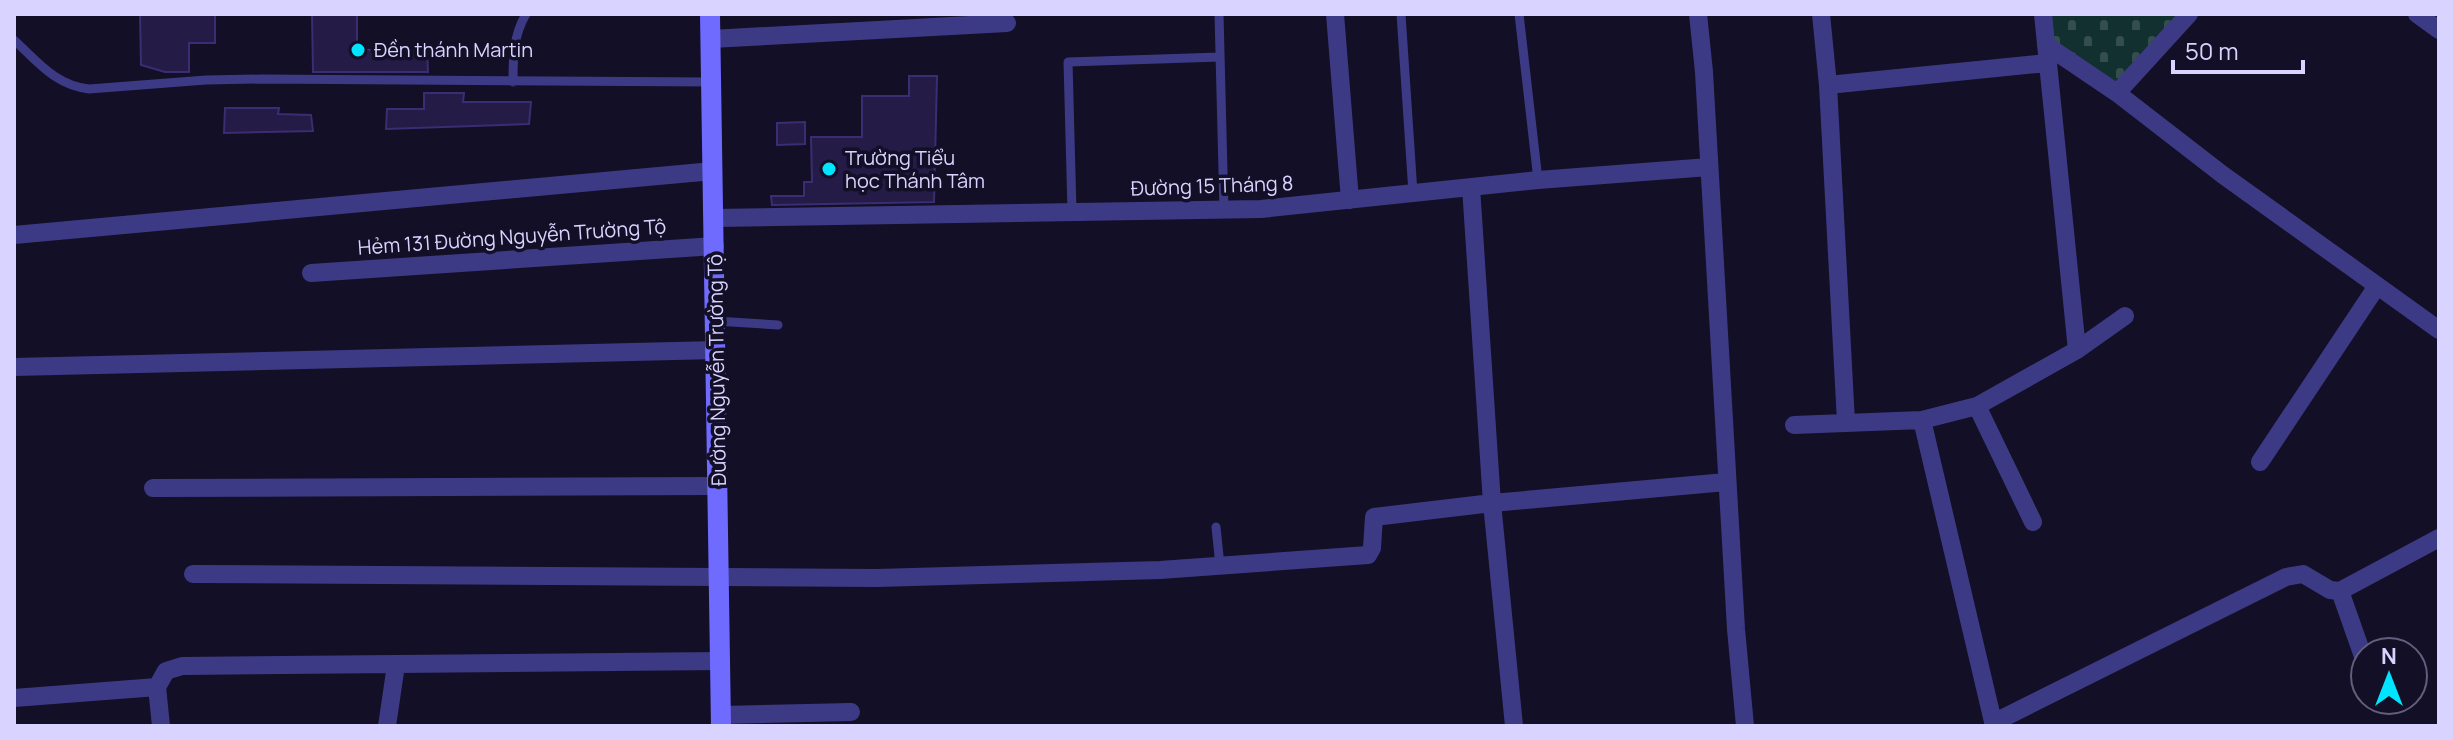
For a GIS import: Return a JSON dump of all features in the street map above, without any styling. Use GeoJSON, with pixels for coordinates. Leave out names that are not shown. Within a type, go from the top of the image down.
{"type":"FeatureCollection","features":[{"type":"Feature","properties":{"kind":"main road","name":"Đường Nguyễn Trường Tộ"},"geometry":{"type":"LineString","coordinates":[[710,14],[721,720]]}},
{"type":"Feature","properties":{"kind":"street"},"geometry":{"type":"LineString","coordinates":[[1335,14],[1350,200]]}},
{"type":"Feature","properties":{"kind":"street"},"geometry":{"type":"LineString","coordinates":[[1698,14],[1726,482],[1745,726]]}},
{"type":"Feature","properties":{"kind":"street"},"geometry":{"type":"LineString","coordinates":[[1821,14],[1828,85],[1846,422]]}},
{"type":"Feature","properties":{"kind":"street"},"geometry":{"type":"LineString","coordinates":[[2043,14],[2077,350]]}},
{"type":"Feature","properties":{"kind":"street"},"geometry":{"type":"LineString","coordinates":[[2117,93],[2189,14]]}},
{"type":"Feature","properties":{"kind":"street"},"geometry":{"type":"LineString","coordinates":[[2417,14],[2439,30]]}},
{"type":"Feature","properties":{"kind":"street"},"geometry":{"type":"LineString","coordinates":[[711,39],[1007,23]]}},
{"type":"Feature","properties":{"kind":"street"},"geometry":{"type":"LineString","coordinates":[[1828,85],[2046,54],[2117,93],[2223,175],[2439,330]]}},
{"type":"Feature","properties":{"kind":"street","name":"Đường 15 Tháng 8"},"geometry":{"type":"LineString","coordinates":[[714,218],[1224,211],[1538,180],[1709,167]]}},
{"type":"Feature","properties":{"kind":"street"},"geometry":{"type":"LineString","coordinates":[[14,235],[713,171]]}},
{"type":"Feature","properties":{"kind":"street"},"geometry":{"type":"LineString","coordinates":[[1471,187],[1492,503],[1514,726]]}},
{"type":"Feature","properties":{"kind":"street","name":"Hẻm 131 Đường Nguyễn Trường Tộ"},"geometry":{"type":"LineString","coordinates":[[311,273],[715,246]]}},
{"type":"Feature","properties":{"kind":"street"},"geometry":{"type":"LineString","coordinates":[[2260,462],[2377,286]]}},
{"type":"Feature","properties":{"kind":"street"},"geometry":{"type":"LineString","coordinates":[[1794,425],[1922,420],[1977,406],[2077,350],[2125,316]]}},
{"type":"Feature","properties":{"kind":"street"},"geometry":{"type":"LineString","coordinates":[[14,367],[716,350]]}},
{"type":"Feature","properties":{"kind":"street"},"geometry":{"type":"LineString","coordinates":[[1977,406],[2033,522]]}},
{"type":"Feature","properties":{"kind":"street"},"geometry":{"type":"LineString","coordinates":[[1922,420],[1994,725],[2286,577],[2303,574],[2330,590],[2340,591],[2439,538]]}},
{"type":"Feature","properties":{"kind":"street"},"geometry":{"type":"LineString","coordinates":[[193,574],[877,578],[1160,570],[1368,555],[1372,548],[1374,517],[1726,482]]}},
{"type":"Feature","properties":{"kind":"street"},"geometry":{"type":"LineString","coordinates":[[153,488],[718,486]]}},
{"type":"Feature","properties":{"kind":"street"},"geometry":{"type":"LineString","coordinates":[[2340,591],[2356,636]]}},
{"type":"Feature","properties":{"kind":"street"},"geometry":{"type":"LineString","coordinates":[[161,726],[157,687],[166,671],[182,666],[721,661]]}},
{"type":"Feature","properties":{"kind":"street"},"geometry":{"type":"LineString","coordinates":[[387,726],[396,665]]}},
{"type":"Feature","properties":{"kind":"street"},"geometry":{"type":"LineString","coordinates":[[14,698],[157,687]]}},
{"type":"Feature","properties":{"kind":"street"},"geometry":{"type":"LineString","coordinates":[[721,720],[851,712]]}},
{"type":"Feature","properties":{"kind":"lane"},"geometry":{"type":"LineString","coordinates":[[513,82],[514,43],[526,14]]}},
{"type":"Feature","properties":{"kind":"lane"},"geometry":{"type":"LineString","coordinates":[[1219,14],[1224,211]]}},
{"type":"Feature","properties":{"kind":"lane"},"geometry":{"type":"LineString","coordinates":[[1401,14],[1413,193]]}},
{"type":"Feature","properties":{"kind":"lane"},"geometry":{"type":"LineString","coordinates":[[1519,14],[1538,180]]}},
{"type":"Feature","properties":{"kind":"lane"},"geometry":{"type":"LineString","coordinates":[[14,40],[58,81],[71,87],[89,89],[206,80],[712,82]]}},
{"type":"Feature","properties":{"kind":"lane"},"geometry":{"type":"LineString","coordinates":[[1072,211],[1068,62],[1220,57]]}},
{"type":"Feature","properties":{"kind":"lane"},"geometry":{"type":"LineString","coordinates":[[715,321],[778,325]]}},
{"type":"Feature","properties":{"kind":"lane"},"geometry":{"type":"LineString","coordinates":[[1216,527],[1220,566]]}},
{"type":"Feature","properties":{"kind":"green space"},"geometry":{"type":"Polygon","coordinates":[[[2050,14],[2180,14],[2115,85],[2052,41],[2050,14]]]}},
{"type":"Feature","properties":{"kind":"building"},"geometry":{"type":"Polygon","coordinates":[[[140,14],[215,14],[215,43],[189,43],[189,72],[165,72],[141,65],[140,14]]]}},
{"type":"Feature","properties":{"kind":"building"},"geometry":{"type":"Polygon","coordinates":[[[312,14],[357,14],[357,50],[427,49],[428,72],[313,72],[312,14]]]}},
{"type":"Feature","properties":{"kind":"building"},"geometry":{"type":"Polygon","coordinates":[[[909,76],[937,76],[934,202],[772,205],[771,196],[804,196],[804,182],[812,182],[811,137],[862,137],[862,96],[909,96],[909,76]]]}},
{"type":"Feature","properties":{"kind":"building"},"geometry":{"type":"Polygon","coordinates":[[[424,93],[464,93],[463,102],[531,102],[529,124],[386,129],[387,109],[424,109],[424,93]]]}},
{"type":"Feature","properties":{"kind":"building"},"geometry":{"type":"Polygon","coordinates":[[[225,108],[279,108],[278,114],[311,115],[313,131],[224,133],[225,108]]]}},
{"type":"Feature","properties":{"kind":"building"},"geometry":{"type":"Polygon","coordinates":[[[805,122],[805,144],[777,145],[777,123],[805,122]]]}},
{"type":"Feature","properties":{"kind":"place","name":"Đền thánh Martin"},"geometry":{"type":"Point","coordinates":[358,50]}},
{"type":"Feature","properties":{"kind":"place","name":"Trường Tiểu học Thánh Tâm"},"geometry":{"type":"Point","coordinates":[829,169]}}]}
